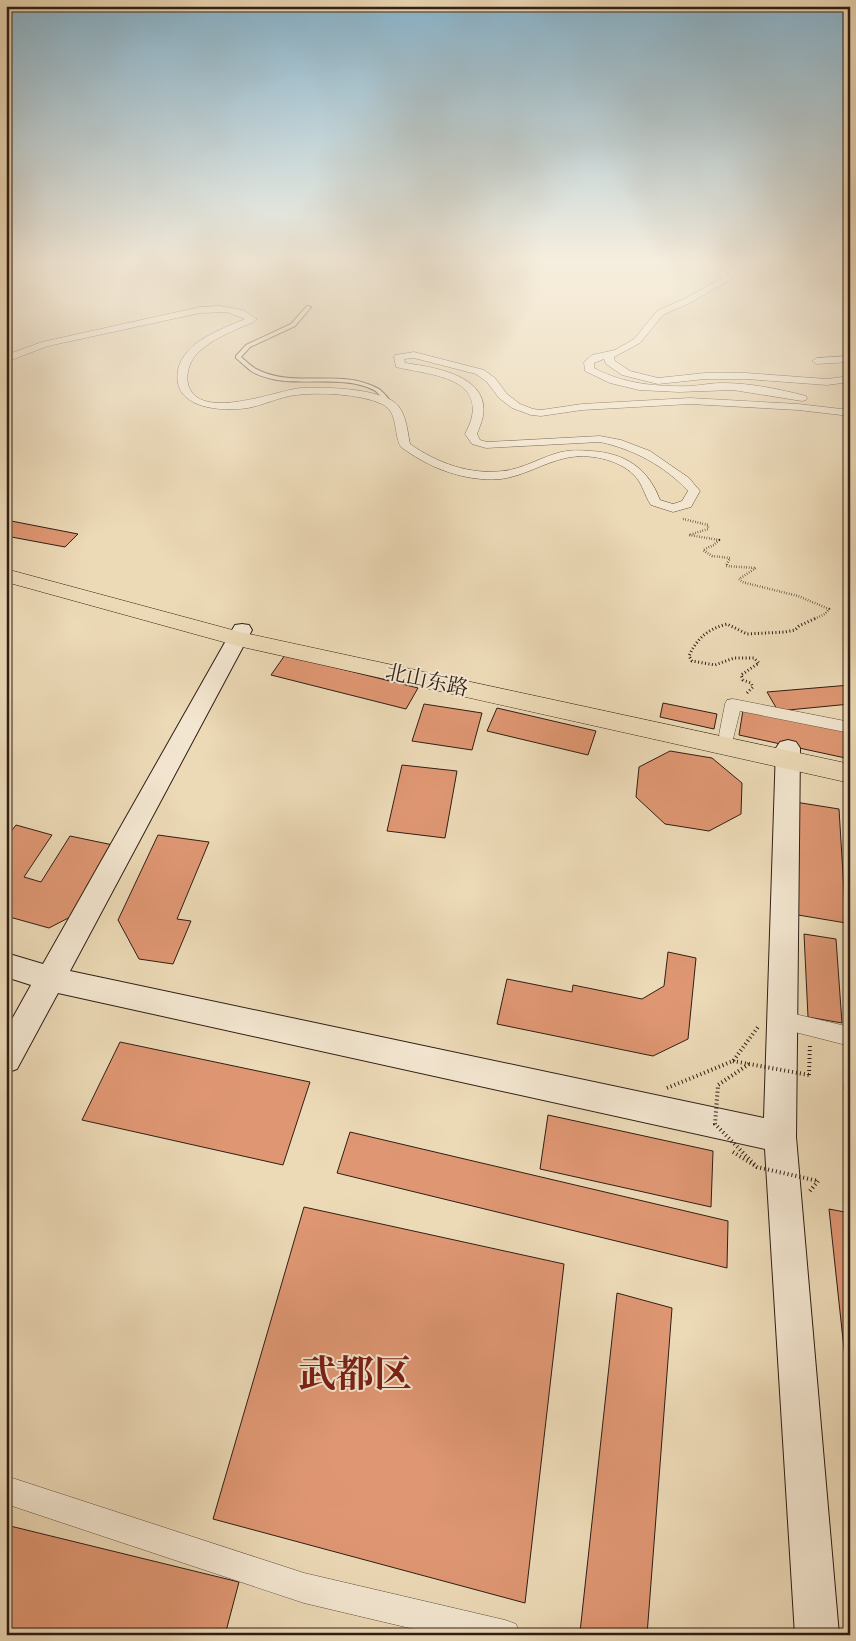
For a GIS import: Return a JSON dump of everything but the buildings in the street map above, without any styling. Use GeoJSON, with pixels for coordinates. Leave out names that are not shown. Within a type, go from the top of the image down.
{"type":"FeatureCollection","features":[{"type":"Feature","properties":{"kind":"main road","name":"北山东路"},"geometry":{"type":"LineString","coordinates":[[6,567],[240,635],[728,735],[850,774]]}},
{"type":"Feature","properties":{"kind":"main road","name":"北山东路"},"geometry":{"type":"LineString","coordinates":[[6,575],[240,635],[788,753],[850,762]]}},
{"type":"Feature","properties":{"kind":"street"},"geometry":{"type":"LineString","coordinates":[[6,359],[45,344],[65,340]]}},
{"type":"Feature","properties":{"kind":"street"},"geometry":{"type":"LineString","coordinates":[[211,340],[193,351],[183,369],[182,376],[186,392],[193,399],[215,405],[242,406],[294,392],[362,394],[389,403],[398,410],[405,445],[426,460],[444,468],[482,476],[500,476],[534,468],[561,455],[580,454],[616,457],[630,464],[650,486],[655,502],[673,508],[687,504],[694,491],[685,481],[646,453],[621,443],[600,439],[486,445],[476,442],[471,434],[478,419],[479,403],[476,395],[470,388],[448,374],[400,364],[399,357],[414,355],[480,372],[490,380],[503,396],[516,406],[531,412],[541,413],[582,407],[698,401],[798,407],[850,413]]}},
{"type":"Feature","properties":{"kind":"street"},"geometry":{"type":"LineString","coordinates":[[638,340],[619,352],[608,356],[594,357],[589,362],[589,369],[612,381],[657,389],[694,389],[723,386],[817,401],[850,403]]}},
{"type":"Feature","properties":{"kind":"street"},"geometry":{"type":"LineString","coordinates":[[608,356],[610,362],[626,373],[658,381],[705,376],[746,376],[827,382],[850,379]]}},
{"type":"Feature","properties":{"kind":"street"},"geometry":{"type":"LineString","coordinates":[[817,361],[850,359]]}},
{"type":"Feature","properties":{"kind":"street"},"geometry":{"type":"LineString","coordinates":[[6,1059],[240,635]]}},
{"type":"Feature","properties":{"kind":"street"},"geometry":{"type":"LineString","coordinates":[[728,735],[733,704],[850,728]]}},
{"type":"Feature","properties":{"kind":"street"},"geometry":{"type":"LineString","coordinates":[[788,753],[796,1024],[780,1137],[817,1635]]}},
{"type":"Feature","properties":{"kind":"street"},"geometry":{"type":"LineString","coordinates":[[6,965],[51,979],[780,1137]]}},
{"type":"Feature","properties":{"kind":"street"},"geometry":{"type":"LineString","coordinates":[[796,1024],[850,1037]]}},
{"type":"Feature","properties":{"kind":"street"},"geometry":{"type":"LineString","coordinates":[[6,1490],[304,1588],[505,1635]]}},
{"type":"Feature","properties":{"kind":"lane"},"geometry":{"type":"LineString","coordinates":[[262,340],[248,346],[238,357],[245,366],[280,379],[363,383],[380,392],[389,403]]}},
{"type":"Feature","properties":{"kind":"path"},"geometry":{"type":"LineString","coordinates":[[673,508],[664,515],[708,525],[708,530],[689,535],[719,540],[714,546],[704,550],[705,554],[716,558],[730,558],[726,566],[756,568],[738,579],[742,582],[787,593],[829,609],[825,614],[799,626],[795,630],[747,634],[727,624],[711,628],[698,637],[689,656],[692,661],[714,665],[734,658],[754,658],[759,663],[741,675],[743,680],[751,683],[754,687],[733,704]]}},
{"type":"Feature","properties":{"kind":"path"},"geometry":{"type":"LineString","coordinates":[[662,1090],[733,1061],[809,1075],[796,1024]]}},
{"type":"Feature","properties":{"kind":"path"},"geometry":{"type":"LineString","coordinates":[[749,1064],[718,1085],[715,1124],[757,1167],[818,1181]]}},
{"type":"Feature","properties":{"kind":"district","name":"武都区"},"geometry":{"type":"Point","coordinates":[355,1374]}}]}
